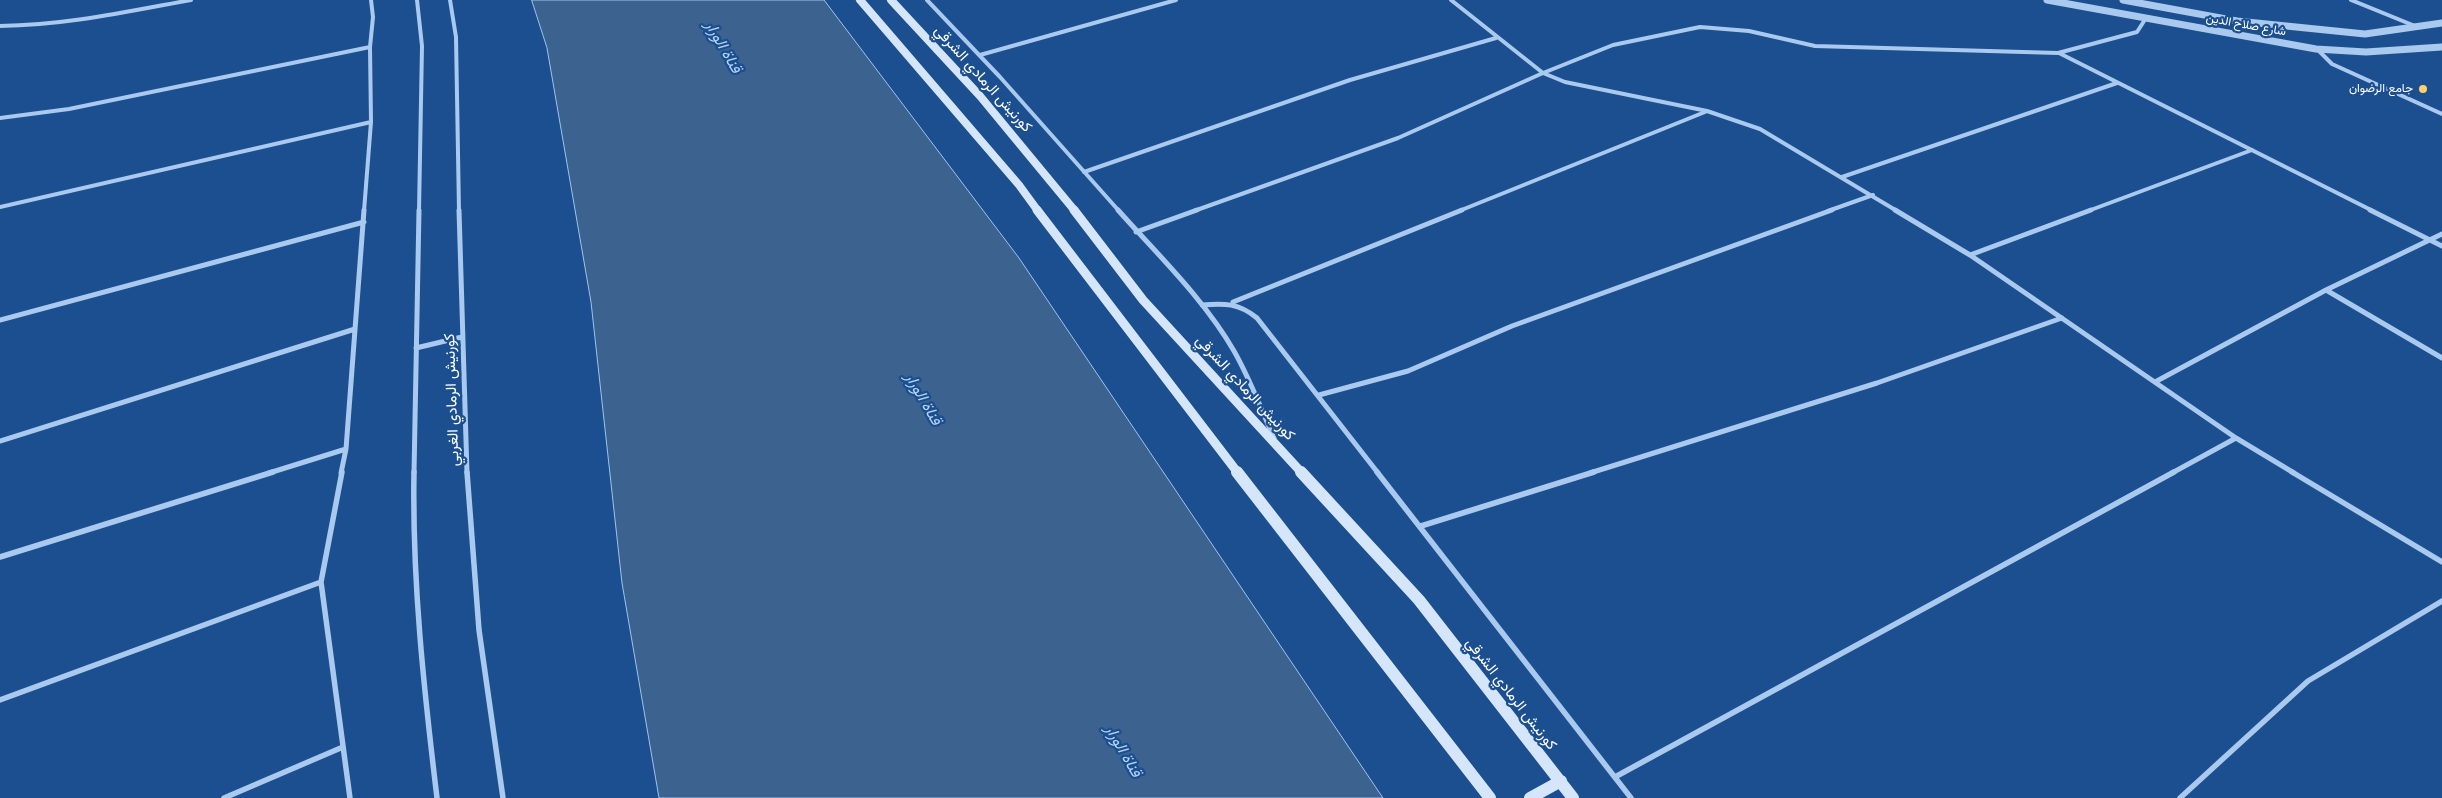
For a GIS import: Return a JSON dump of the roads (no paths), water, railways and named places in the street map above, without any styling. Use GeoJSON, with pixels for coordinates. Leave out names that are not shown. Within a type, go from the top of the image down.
{"type":"FeatureCollection","features":[{"type":"Feature","properties":{"kind":"main road"},"geometry":{"type":"LineString","coordinates":[[860,0],[1019,185],[1100,296],[1490,798]]}},
{"type":"Feature","properties":{"kind":"main road","name":"كورنيش الرمادي الشرقي"},"geometry":{"type":"LineString","coordinates":[[891,0],[980,96],[1051,180],[1143,300],[1419,600],[1562,781],[1573,798]]}},
{"type":"Feature","properties":{"kind":"main road"},"geometry":{"type":"LineString","coordinates":[[1530,798],[1562,781]]}},
{"type":"Feature","properties":{"kind":"street"},"geometry":{"type":"LineString","coordinates":[[0,26],[46,25],[79,21],[191,0]]}},
{"type":"Feature","properties":{"kind":"street"},"geometry":{"type":"LineString","coordinates":[[350,798],[321,582],[346,449],[370,122],[370,47],[373,17],[371,0]]}},
{"type":"Feature","properties":{"kind":"street"},"geometry":{"type":"LineString","coordinates":[[417,0],[422,46],[414,492],[418,596],[427,715],[437,798]]}},
{"type":"Feature","properties":{"kind":"street","name":"كورنيش الرمادي الغربي"},"geometry":{"type":"LineString","coordinates":[[450,0],[456,37],[466,477],[473,576],[486,689],[503,798]]}},
{"type":"Feature","properties":{"kind":"street"},"geometry":{"type":"LineString","coordinates":[[927,0],[980,56],[1202,305],[1233,350],[1249,380],[1276,443]]}},
{"type":"Feature","properties":{"kind":"street"},"geometry":{"type":"LineString","coordinates":[[980,56],[1176,0]]}},
{"type":"Feature","properties":{"kind":"street"},"geometry":{"type":"LineString","coordinates":[[1451,0],[1543,74],[1565,82],[1707,111],[1760,129],[1970,254],[2236,438],[2442,562]]}},
{"type":"Feature","properties":{"kind":"street","name":"شارع صلاح الدين"},"geometry":{"type":"LineString","coordinates":[[2047,0],[2316,49],[2366,52],[2415,50],[2442,46]]}},
{"type":"Feature","properties":{"kind":"street","name":"شارع صلاح الدين"},"geometry":{"type":"LineString","coordinates":[[2123,0],[2237,20],[2302,29],[2365,34],[2419,28],[2442,23]]}},
{"type":"Feature","properties":{"kind":"street"},"geometry":{"type":"LineString","coordinates":[[2351,0],[2419,28]]}},
{"type":"Feature","properties":{"kind":"street"},"geometry":{"type":"LineString","coordinates":[[1136,232],[1398,138],[1613,44],[1700,27],[1749,31],[1815,46],[2058,53],[2136,32],[2146,18]]}},
{"type":"Feature","properties":{"kind":"street"},"geometry":{"type":"LineString","coordinates":[[1084,172],[1350,80],[1496,38]]}},
{"type":"Feature","properties":{"kind":"street"},"geometry":{"type":"LineString","coordinates":[[0,118],[69,109],[370,47]]}},
{"type":"Feature","properties":{"kind":"street"},"geometry":{"type":"LineString","coordinates":[[2316,49],[2332,64],[2442,114]]}},
{"type":"Feature","properties":{"kind":"street"},"geometry":{"type":"LineString","coordinates":[[2058,53],[2442,246]]}},
{"type":"Feature","properties":{"kind":"street"},"geometry":{"type":"LineString","coordinates":[[1842,177],[2117,82]]}},
{"type":"Feature","properties":{"kind":"street"},"geometry":{"type":"LineString","coordinates":[[1202,305],[1233,302],[1707,111]]}},
{"type":"Feature","properties":{"kind":"street"},"geometry":{"type":"LineString","coordinates":[[0,207],[370,122]]}},
{"type":"Feature","properties":{"kind":"street"},"geometry":{"type":"LineString","coordinates":[[1970,254],[2252,150]]}},
{"type":"Feature","properties":{"kind":"street"},"geometry":{"type":"LineString","coordinates":[[1319,395],[1408,371],[1512,326],[1873,195]]}},
{"type":"Feature","properties":{"kind":"street"},"geometry":{"type":"LineString","coordinates":[[0,320],[364,222]]}},
{"type":"Feature","properties":{"kind":"street"},"geometry":{"type":"LineString","coordinates":[[2155,382],[2326,290],[2442,234]]}},
{"type":"Feature","properties":{"kind":"street"},"geometry":{"type":"LineString","coordinates":[[2326,290],[2442,358]]}},
{"type":"Feature","properties":{"kind":"street"},"geometry":{"type":"LineString","coordinates":[[1233,302],[1247,308],[1257,318],[1319,395],[1632,798]]}},
{"type":"Feature","properties":{"kind":"street"},"geometry":{"type":"LineString","coordinates":[[1421,526],[1876,383],[2062,318]]}},
{"type":"Feature","properties":{"kind":"street"},"geometry":{"type":"LineString","coordinates":[[0,440],[355,329]]}},
{"type":"Feature","properties":{"kind":"street"},"geometry":{"type":"LineString","coordinates":[[416,348],[462,337]]}},
{"type":"Feature","properties":{"kind":"street"},"geometry":{"type":"LineString","coordinates":[[1615,777],[2236,438]]}},
{"type":"Feature","properties":{"kind":"street"},"geometry":{"type":"LineString","coordinates":[[0,557],[346,449]]}},
{"type":"Feature","properties":{"kind":"street"},"geometry":{"type":"LineString","coordinates":[[0,700],[321,582]]}},
{"type":"Feature","properties":{"kind":"street"},"geometry":{"type":"LineString","coordinates":[[2180,798],[2308,681],[2442,601]]}},
{"type":"Feature","properties":{"kind":"street"},"geometry":{"type":"LineString","coordinates":[[224,798],[343,747]]}},
{"type":"Feature","properties":{"kind":"water","name":"قناة الورار"},"geometry":{"type":"Polygon","coordinates":[[[532,0],[824,0],[1019,258],[1383,798],[659,798],[622,583],[591,302],[547,48],[532,0]]]}},
{"type":"Feature","properties":{"kind":"place","name":"جامع الرضوان"},"geometry":{"type":"Point","coordinates":[2423,89]}}]}
